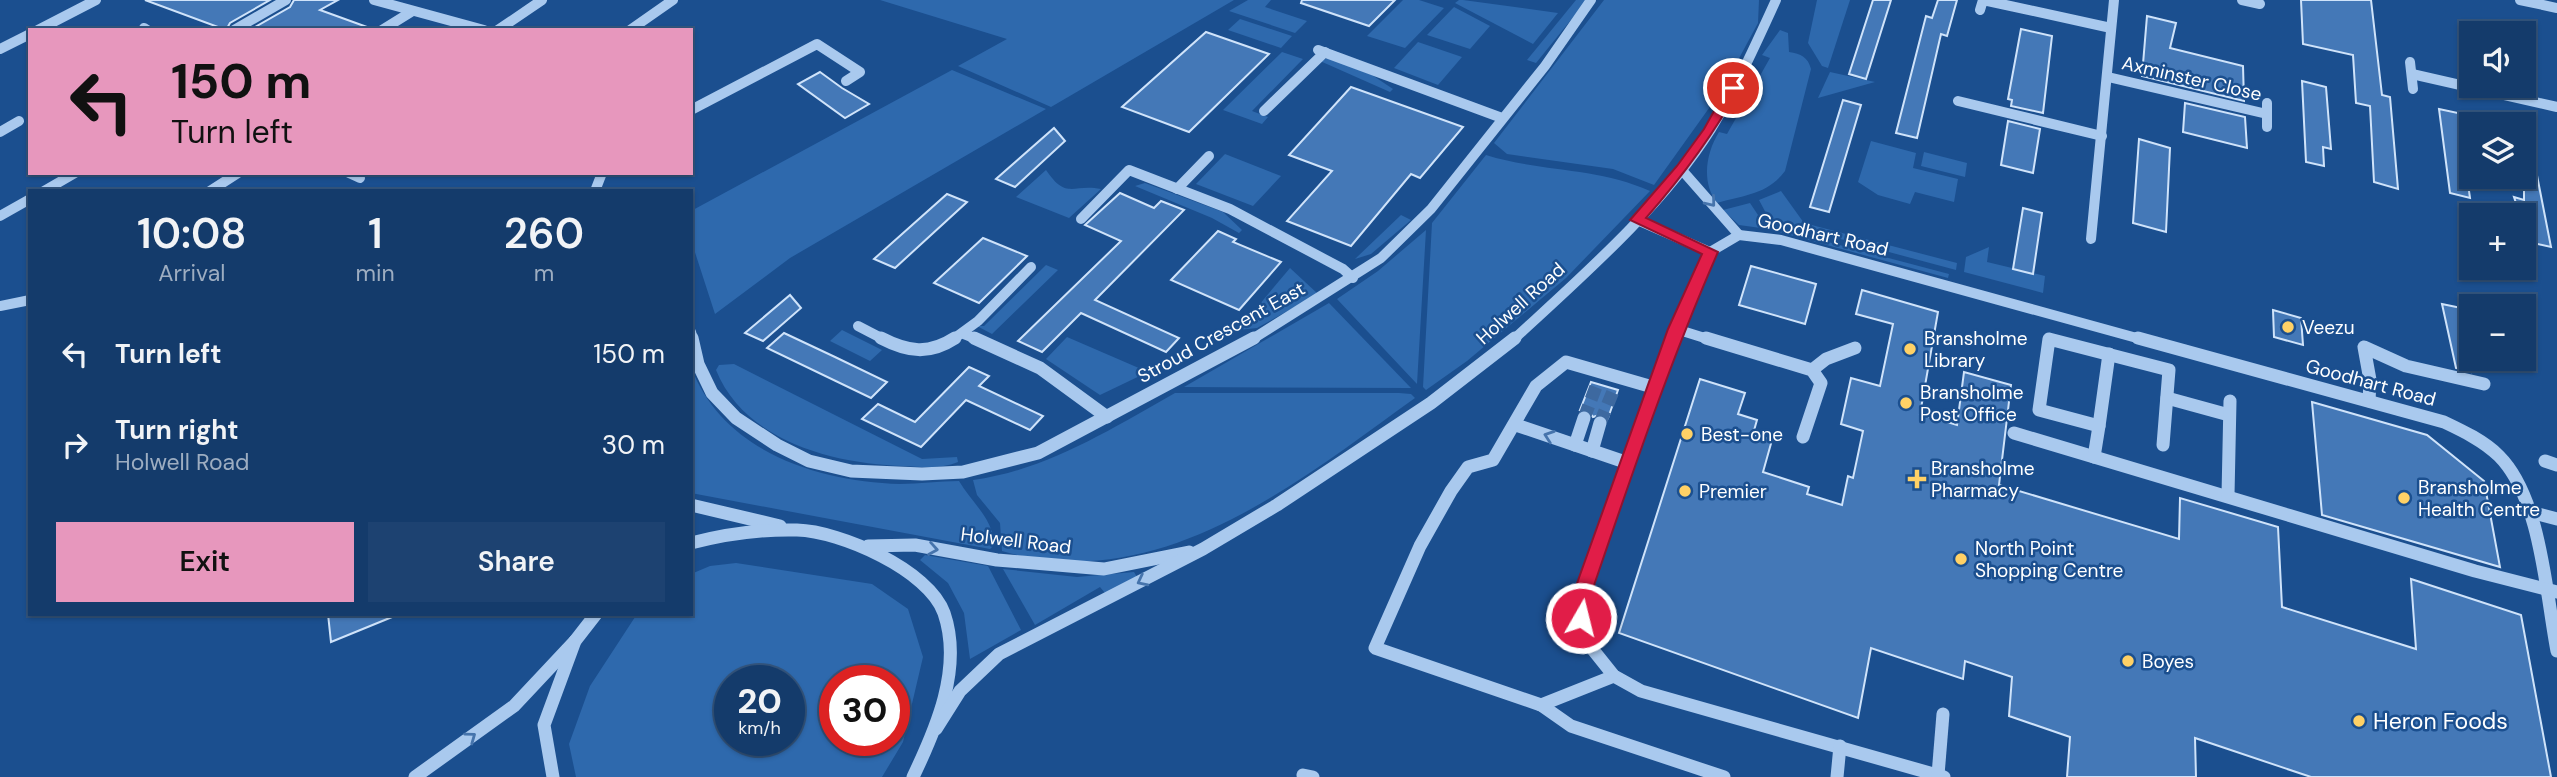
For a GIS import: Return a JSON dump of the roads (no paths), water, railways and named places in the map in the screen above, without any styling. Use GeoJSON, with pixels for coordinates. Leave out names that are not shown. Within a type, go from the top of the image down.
{"type":"FeatureCollection","features":[{"type":"Feature","properties":{"kind":"street"},"geometry":{"type":"LineString","coordinates":[[42,28],[96,0]]}},
{"type":"Feature","properties":{"kind":"street"},"geometry":{"type":"LineString","coordinates":[[237,28],[286,0]]}},
{"type":"Feature","properties":{"kind":"street"},"geometry":{"type":"LineString","coordinates":[[374,0],[476,28]]}},
{"type":"Feature","properties":{"kind":"street"},"geometry":{"type":"LineString","coordinates":[[393,6],[404,0]]}},
{"type":"Feature","properties":{"kind":"street"},"geometry":{"type":"LineString","coordinates":[[501,28],[542,0]]}},
{"type":"Feature","properties":{"kind":"street"},"geometry":{"type":"LineString","coordinates":[[633,28],[673,0]]}},
{"type":"Feature","properties":{"kind":"street","name":"Stroud Crescent East"},"geometry":{"type":"LineString","coordinates":[[693,341],[698,364],[712,393],[736,418],[809,461],[851,471],[963,472],[1038,453],[1252,338],[1353,278],[1420,222],[1545,66],[1591,0]]}},
{"type":"Feature","properties":{"kind":"street","name":"Holwell Road"},"geometry":{"type":"LineString","coordinates":[[936,729],[960,691],[999,654],[1203,549],[1278,505],[1431,403],[1514,339],[1637,220],[1681,169],[1710,130],[1755,47],[1776,0]]}},
{"type":"Feature","properties":{"kind":"street","name":"Axminster Close"},"geometry":{"type":"LineString","coordinates":[[1980,10],[1983,0],[2111,27]]}},
{"type":"Feature","properties":{"kind":"street","name":"Axminster Close"},"geometry":{"type":"LineString","coordinates":[[2091,239],[2114,0]]}},
{"type":"Feature","properties":{"kind":"street"},"geometry":{"type":"LineString","coordinates":[[2242,0],[2259,2],[2260,16]]}},
{"type":"Feature","properties":{"kind":"street"},"geometry":{"type":"LineString","coordinates":[[2520,0],[2556,4]]}},
{"type":"Feature","properties":{"kind":"street"},"geometry":{"type":"LineString","coordinates":[[385,28],[411,12]]}},
{"type":"Feature","properties":{"kind":"street"},"geometry":{"type":"LineString","coordinates":[[0,49],[28,35]]}},
{"type":"Feature","properties":{"kind":"street"},"geometry":{"type":"LineString","coordinates":[[693,109],[817,44],[860,72],[846,80]]}},
{"type":"Feature","properties":{"kind":"street"},"geometry":{"type":"LineString","coordinates":[[1264,111],[1323,52],[1502,118]]}},
{"type":"Feature","properties":{"kind":"street"},"geometry":{"type":"LineString","coordinates":[[2410,62],[2413,89]]}},
{"type":"Feature","properties":{"kind":"street"},"geometry":{"type":"LineString","coordinates":[[2412,74],[2557,107]]}},
{"type":"Feature","properties":{"kind":"street","name":"Axminster Close"},"geometry":{"type":"LineString","coordinates":[[2108,77],[2267,108],[2267,127]]}},
{"type":"Feature","properties":{"kind":"street"},"geometry":{"type":"LineString","coordinates":[[1958,102],[2102,136]]}},
{"type":"Feature","properties":{"kind":"street"},"geometry":{"type":"LineString","coordinates":[[0,132],[19,121]]}},
{"type":"Feature","properties":{"kind":"street"},"geometry":{"type":"LineString","coordinates":[[1177,189],[1209,156]]}},
{"type":"Feature","properties":{"kind":"street"},"geometry":{"type":"LineString","coordinates":[[1681,169],[1739,235]]}},
{"type":"Feature","properties":{"kind":"street","name":"Stroud Crescent East"},"geometry":{"type":"LineString","coordinates":[[1081,219],[1129,170],[1230,209],[1343,269],[1353,278]]}},
{"type":"Feature","properties":{"kind":"street"},"geometry":{"type":"LineString","coordinates":[[47,189],[72,175]]}},
{"type":"Feature","properties":{"kind":"street"},"geometry":{"type":"LineString","coordinates":[[213,189],[235,175]]}},
{"type":"Feature","properties":{"kind":"street"},"geometry":{"type":"LineString","coordinates":[[0,216],[28,200]]}},
{"type":"Feature","properties":{"kind":"street"},"geometry":{"type":"LineString","coordinates":[[1637,220],[1710,252],[1676,329],[1580,600],[1582,636],[1614,676],[1641,691],[1941,776],[1943,714]]}},
{"type":"Feature","properties":{"kind":"street","name":"Goodhart Road"},"geometry":{"type":"LineString","coordinates":[[1710,252],[1739,235],[1781,240],[2444,422],[2480,441],[2505,462],[2521,487],[2550,589],[2557,652]]}},
{"type":"Feature","properties":{"kind":"street"},"geometry":{"type":"LineString","coordinates":[[858,326],[914,351],[942,346],[964,334],[1031,267]]}},
{"type":"Feature","properties":{"kind":"street"},"geometry":{"type":"LineString","coordinates":[[0,306],[28,300]]}},
{"type":"Feature","properties":{"kind":"street"},"geometry":{"type":"LineString","coordinates":[[1676,329],[1812,370],[1821,383],[1803,437]]}},
{"type":"Feature","properties":{"kind":"street"},"geometry":{"type":"LineString","coordinates":[[964,334],[994,344],[1058,377],[1107,417]]}},
{"type":"Feature","properties":{"kind":"street"},"geometry":{"type":"LineString","coordinates":[[2099,426],[2039,410],[2049,339],[2169,370],[2163,445]]}},
{"type":"Feature","properties":{"kind":"street"},"geometry":{"type":"LineString","coordinates":[[2370,401],[2370,380],[2364,347],[2406,366],[2484,384]]}},
{"type":"Feature","properties":{"kind":"street"},"geometry":{"type":"LineString","coordinates":[[1812,370],[1826,359],[1855,348]]}},
{"type":"Feature","properties":{"kind":"street"},"geometry":{"type":"LineString","coordinates":[[2094,457],[2109,354]]}},
{"type":"Feature","properties":{"kind":"street"},"geometry":{"type":"LineString","coordinates":[[1656,388],[1616,383],[1566,362],[1536,386],[1516,425],[1493,460],[1468,467],[1451,491],[1420,546],[1375,649],[1541,705],[1571,726],[1724,777]]}},
{"type":"Feature","properties":{"kind":"street"},"geometry":{"type":"LineString","coordinates":[[2167,398],[2230,415]]}},
{"type":"Feature","properties":{"kind":"street"},"geometry":{"type":"LineString","coordinates":[[2228,495],[2230,401]]}},
{"type":"Feature","properties":{"kind":"street"},"geometry":{"type":"LineString","coordinates":[[1575,445],[1584,418]]}},
{"type":"Feature","properties":{"kind":"street"},"geometry":{"type":"LineString","coordinates":[[1592,451],[1600,423]]}},
{"type":"Feature","properties":{"kind":"street"},"geometry":{"type":"LineString","coordinates":[[1516,425],[1629,463]]}},
{"type":"Feature","properties":{"kind":"street"},"geometry":{"type":"LineString","coordinates":[[2014,433],[2475,571],[2550,589]]}},
{"type":"Feature","properties":{"kind":"street"},"geometry":{"type":"LineString","coordinates":[[693,505],[865,547],[914,574],[944,612],[951,662],[936,729],[916,775]]}},
{"type":"Feature","properties":{"kind":"street"},"geometry":{"type":"LineString","coordinates":[[2527,511],[2557,519]]}},
{"type":"Feature","properties":{"kind":"street"},"geometry":{"type":"LineString","coordinates":[[693,542],[735,532],[800,530]]}},
{"type":"Feature","properties":{"kind":"street","name":"Holwell Road"},"geometry":{"type":"LineString","coordinates":[[865,547],[915,545],[997,560],[1104,569],[1203,549]]}},
{"type":"Feature","properties":{"kind":"street"},"geometry":{"type":"LineString","coordinates":[[415,777],[514,706],[575,641],[594,616]]}},
{"type":"Feature","properties":{"kind":"street"},"geometry":{"type":"LineString","coordinates":[[553,777],[544,725],[575,641]]}},
{"type":"Feature","properties":{"kind":"street"},"geometry":{"type":"LineString","coordinates":[[1541,705],[1614,676]]}},
{"type":"Feature","properties":{"kind":"street"},"geometry":{"type":"LineString","coordinates":[[1837,777],[1840,746]]}},
{"type":"Feature","properties":{"kind":"tunnel"},"geometry":{"type":"LineString","coordinates":[[1584,418],[1597,384]]}},
{"type":"Feature","properties":{"kind":"tunnel"},"geometry":{"type":"LineString","coordinates":[[1600,423],[1614,389]]}},
{"type":"Feature","properties":{"kind":"place","name":"Veezu"},"geometry":{"type":"Point","coordinates":[2288,327]}},
{"type":"Feature","properties":{"kind":"place","name":"Bransholme Library"},"geometry":{"type":"Point","coordinates":[1910,349]}},
{"type":"Feature","properties":{"kind":"place","name":"Bransholme Post Office"},"geometry":{"type":"Point","coordinates":[1906,403]}},
{"type":"Feature","properties":{"kind":"place","name":"Best-one"},"geometry":{"type":"Point","coordinates":[1687,434]}},
{"type":"Feature","properties":{"kind":"place","name":"Bransholme Pharmacy"},"geometry":{"type":"Point","coordinates":[1917,479]}},
{"type":"Feature","properties":{"kind":"place","name":"Premier"},"geometry":{"type":"Point","coordinates":[1685,491]}},
{"type":"Feature","properties":{"kind":"place","name":"Bransholme Health Centre"},"geometry":{"type":"Point","coordinates":[2404,498]}},
{"type":"Feature","properties":{"kind":"place","name":"North Point Shopping Centre"},"geometry":{"type":"Point","coordinates":[1961,559]}},
{"type":"Feature","properties":{"kind":"place","name":"Boyes"},"geometry":{"type":"Point","coordinates":[2128,661]}},
{"type":"Feature","properties":{"kind":"place","name":"Heron Foods"},"geometry":{"type":"Point","coordinates":[2359,721]}}]}
